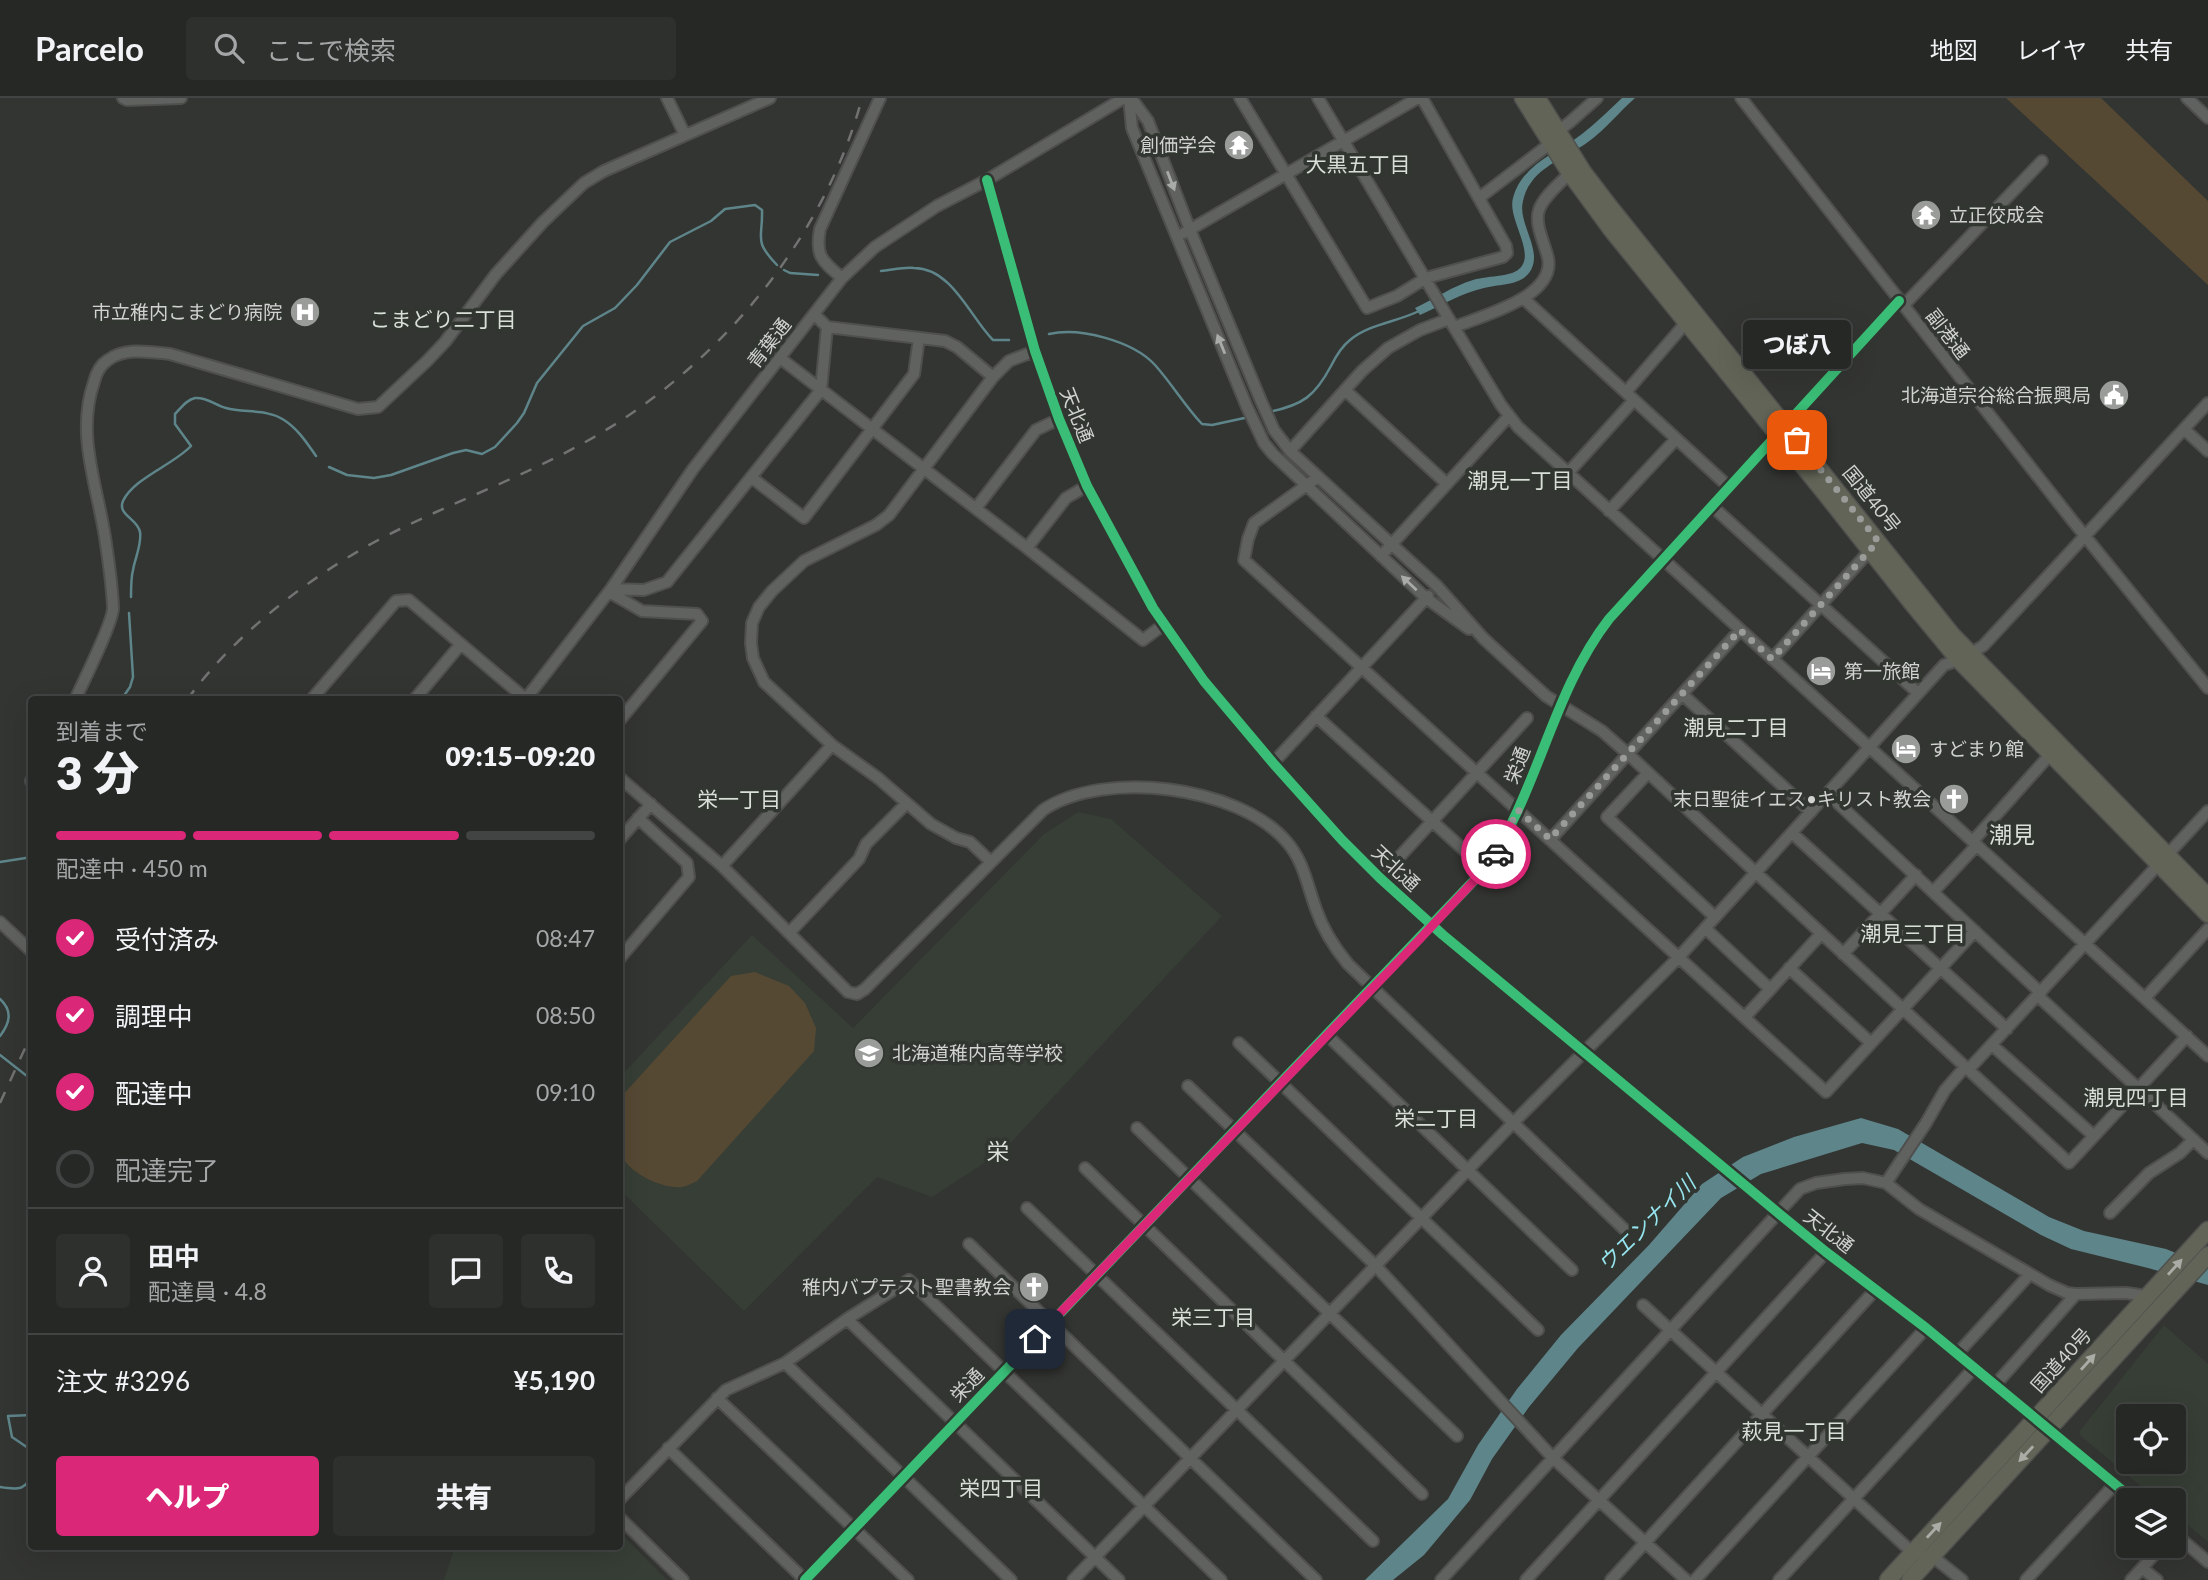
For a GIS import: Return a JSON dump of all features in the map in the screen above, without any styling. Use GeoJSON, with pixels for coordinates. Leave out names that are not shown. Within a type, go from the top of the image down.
{"type":"FeatureCollection","features":[{"type":"Feature","properties":{"kind":"highway","name":"国道40号"},"geometry":{"type":"LineString","coordinates":[[1523,98],[1560,149],[1602,197],[1690,317],[1965,657],[2163,860],[2208,914]]}},
{"type":"Feature","properties":{"kind":"highway","name":"国道40号"},"geometry":{"type":"LineString","coordinates":[[1537,98],[1560,149]]}},
{"type":"Feature","properties":{"kind":"highway","name":"国道40号"},"geometry":{"type":"LineString","coordinates":[[2163,860],[2208,897]]}},
{"type":"Feature","properties":{"kind":"highway","name":"国道40号"},"geometry":{"type":"LineString","coordinates":[[1910,1580],[2151,1292],[2208,1230]]}},
{"type":"Feature","properties":{"kind":"highway","name":"国道40号"},"geometry":{"type":"LineString","coordinates":[[1888,1580],[2208,1255]]}},
{"type":"Feature","properties":{"kind":"street"},"geometry":{"type":"LineString","coordinates":[[123,98],[181,98]]}},
{"type":"Feature","properties":{"kind":"street"},"geometry":{"type":"LineString","coordinates":[[667,98],[685,135]]}},
{"type":"Feature","properties":{"kind":"street"},"geometry":{"type":"LineString","coordinates":[[77,696],[114,610],[106,542],[89,459],[86,429],[88,398],[96,376],[108,359],[122,353],[138,351],[170,354],[358,409],[377,407],[427,362],[496,274],[543,222],[584,183],[604,171],[771,98]]}},
{"type":"Feature","properties":{"kind":"street"},"geometry":{"type":"LineString","coordinates":[[842,278],[819,255],[820,229],[880,98]]}},
{"type":"Feature","properties":{"kind":"street"},"geometry":{"type":"LineString","coordinates":[[1128,98],[1148,121],[1261,401],[1271,423],[1290,451],[1437,586],[1483,638],[1559,706],[1602,731],[1628,754],[2069,1163],[2187,1036]]}},
{"type":"Feature","properties":{"kind":"street"},"geometry":{"type":"LineString","coordinates":[[1128,98],[1132,128],[1264,443],[1426,598],[1483,638]]}},
{"type":"Feature","properties":{"kind":"street","name":"青葉通"},"geometry":{"type":"LineString","coordinates":[[529,696],[610,591],[693,469],[842,278],[875,247],[937,206],[1128,98]]}},
{"type":"Feature","properties":{"kind":"street"},"geometry":{"type":"LineString","coordinates":[[1177,237],[1285,176],[1420,98],[1506,246],[1507,253],[1503,257],[1428,282],[1367,308],[1285,176],[1240,98]]}},
{"type":"Feature","properties":{"kind":"street"},"geometry":{"type":"LineString","coordinates":[[1318,98],[1509,416],[1609,512],[1664,559],[2208,1056]]}},
{"type":"Feature","properties":{"kind":"street"},"geometry":{"type":"LineString","coordinates":[[1290,451],[1362,371],[1388,348],[1420,330],[1524,299],[1547,275],[1549,268],[1537,217],[1539,207],[1560,149],[1597,98]]}},
{"type":"Feature","properties":{"kind":"street","name":"副港通"},"geometry":{"type":"LineString","coordinates":[[1741,98],[1901,304],[2208,688]]}},
{"type":"Feature","properties":{"kind":"street"},"geometry":{"type":"LineString","coordinates":[[2187,98],[2208,118]]}},
{"type":"Feature","properties":{"kind":"street"},"geometry":{"type":"LineString","coordinates":[[1479,198],[1560,149]]}},
{"type":"Feature","properties":{"kind":"street","name":"栄通"},"geometry":{"type":"LineString","coordinates":[[805,1580],[1485,869],[1503,842],[1568,685],[1594,638],[1781,430],[2042,161]]}},
{"type":"Feature","properties":{"kind":"street","name":"天北通"},"geometry":{"type":"LineString","coordinates":[[987,180],[1035,351],[1087,486],[1163,625],[1228,711],[1273,763],[1342,840],[1432,926],[1777,1212],[1927,1328],[2120,1488]]}},
{"type":"Feature","properties":{"kind":"street"},"geometry":{"type":"LineString","coordinates":[[1524,299],[1729,487]]}},
{"type":"Feature","properties":{"kind":"street"},"geometry":{"type":"LineString","coordinates":[[814,314],[827,327],[945,341],[957,347],[993,377]]}},
{"type":"Feature","properties":{"kind":"street"},"geometry":{"type":"LineString","coordinates":[[1568,473],[1690,317]]}},
{"type":"Feature","properties":{"kind":"street"},"geometry":{"type":"LineString","coordinates":[[610,591],[644,590],[667,582],[821,390],[827,327]]}},
{"type":"Feature","properties":{"kind":"street"},"geometry":{"type":"LineString","coordinates":[[751,477],[804,518],[914,374],[919,338]]}},
{"type":"Feature","properties":{"kind":"street"},"geometry":{"type":"LineString","coordinates":[[991,862],[970,842],[940,831],[878,778],[832,745],[764,682],[753,658],[752,623],[759,607],[804,561],[876,525],[889,515],[993,377],[1009,361],[1035,351]]}},
{"type":"Feature","properties":{"kind":"street"},"geometry":{"type":"LineString","coordinates":[[780,358],[1143,640],[1163,625]]}},
{"type":"Feature","properties":{"kind":"street"},"geometry":{"type":"LineString","coordinates":[[1345,390],[1447,484]]}},
{"type":"Feature","properties":{"kind":"street"},"geometry":{"type":"LineString","coordinates":[[1073,1580],[1513,1123],[1679,957],[1944,665],[1983,646],[2208,403]]}},
{"type":"Feature","properties":{"kind":"street"},"geometry":{"type":"LineString","coordinates":[[1381,556],[1509,416]]}},
{"type":"Feature","properties":{"kind":"street"},"geometry":{"type":"LineString","coordinates":[[975,508],[1036,430],[1059,419]]}},
{"type":"Feature","properties":{"kind":"street"},"geometry":{"type":"LineString","coordinates":[[2184,429],[2208,451]]}},
{"type":"Feature","properties":{"kind":"street"},"geometry":{"type":"LineString","coordinates":[[1609,512],[1676,439]]}},
{"type":"Feature","properties":{"kind":"street"},"geometry":{"type":"LineString","coordinates":[[1318,477],[1254,523],[1244,560],[1825,1091],[1975,931]]}},
{"type":"Feature","properties":{"kind":"street"},"geometry":{"type":"LineString","coordinates":[[1027,548],[1066,498],[1087,486]]}},
{"type":"Feature","properties":{"kind":"street"},"geometry":{"type":"LineString","coordinates":[[1712,506],[1918,693]]}},
{"type":"Feature","properties":{"kind":"street"},"geometry":{"type":"LineString","coordinates":[[1772,659],[1874,546]]}},
{"type":"Feature","properties":{"kind":"street"},"geometry":{"type":"LineString","coordinates":[[1273,763],[1437,586]]}},
{"type":"Feature","properties":{"kind":"street"},"geometry":{"type":"LineString","coordinates":[[610,591],[642,611],[697,614],[702,621],[623,716]]}},
{"type":"Feature","properties":{"kind":"street"},"geometry":{"type":"LineString","coordinates":[[314,696],[396,601],[409,600],[521,696]]}},
{"type":"Feature","properties":{"kind":"street"},"geometry":{"type":"LineString","coordinates":[[1550,839],[1740,630]]}},
{"type":"Feature","properties":{"kind":"street"},"geometry":{"type":"LineString","coordinates":[[417,696],[461,644]]}},
{"type":"Feature","properties":{"kind":"street"},"geometry":{"type":"LineString","coordinates":[[1682,694],[1811,812]]}},
{"type":"Feature","properties":{"kind":"street"},"geometry":{"type":"LineString","coordinates":[[1316,716],[1485,869]]}},
{"type":"Feature","properties":{"kind":"street"},"geometry":{"type":"LineString","coordinates":[[1380,878],[1527,719]]}},
{"type":"Feature","properties":{"kind":"street"},"geometry":{"type":"LineString","coordinates":[[722,866],[832,745]]}},
{"type":"Feature","properties":{"kind":"street"},"geometry":{"type":"LineString","coordinates":[[1933,892],[2055,749]]}},
{"type":"Feature","properties":{"kind":"street"},"geometry":{"type":"LineString","coordinates":[[1648,773],[1607,817],[1715,917]]}},
{"type":"Feature","properties":{"kind":"street"},"geometry":{"type":"LineString","coordinates":[[623,781],[722,866],[848,992],[856,994],[865,989],[1043,810],[1066,797],[1144,787],[1213,799],[1249,813],[1270,826],[1287,842],[1299,860],[1324,931],[1348,964],[1624,1229]]}},
{"type":"Feature","properties":{"kind":"street"},"geometry":{"type":"LineString","coordinates":[[1828,794],[2208,1153]]}},
{"type":"Feature","properties":{"kind":"street"},"geometry":{"type":"LineString","coordinates":[[623,836],[650,804]]}},
{"type":"Feature","properties":{"kind":"street"},"geometry":{"type":"LineString","coordinates":[[789,933],[859,859],[866,844],[906,804]]}},
{"type":"Feature","properties":{"kind":"street"},"geometry":{"type":"LineString","coordinates":[[1886,1183],[1945,1090],[1993,1045],[2208,811]]}},
{"type":"Feature","properties":{"kind":"street"},"geometry":{"type":"LineString","coordinates":[[623,954],[689,877],[687,863],[638,818]]}},
{"type":"Feature","properties":{"kind":"street"},"geometry":{"type":"LineString","coordinates":[[1792,833],[2007,1029]]}},
{"type":"Feature","properties":{"kind":"street"},"geometry":{"type":"LineString","coordinates":[[1843,954],[1916,875]]}},
{"type":"Feature","properties":{"kind":"street"},"geometry":{"type":"LineString","coordinates":[[0,922],[28,948]]}},
{"type":"Feature","properties":{"kind":"street"},"geometry":{"type":"LineString","coordinates":[[1705,928],[1770,989]]}},
{"type":"Feature","properties":{"kind":"street"},"geometry":{"type":"LineString","coordinates":[[2145,998],[2208,929]]}},
{"type":"Feature","properties":{"kind":"street"},"geometry":{"type":"LineString","coordinates":[[1745,1017],[1821,934]]}},
{"type":"Feature","properties":{"kind":"street"},"geometry":{"type":"LineString","coordinates":[[1789,968],[1871,1043]]}},
{"type":"Feature","properties":{"kind":"street"},"geometry":{"type":"LineString","coordinates":[[1327,1035],[1572,1270]]}},
{"type":"Feature","properties":{"kind":"street"},"geometry":{"type":"LineString","coordinates":[[1239,1043],[1538,1330]]}},
{"type":"Feature","properties":{"kind":"street"},"geometry":{"type":"LineString","coordinates":[[1993,1045],[2094,1136]]}},
{"type":"Feature","properties":{"kind":"street"},"geometry":{"type":"LineString","coordinates":[[1188,1086],[1375,1265],[1553,1458],[1686,1580]]}},
{"type":"Feature","properties":{"kind":"street"},"geometry":{"type":"LineString","coordinates":[[1137,1128],[1457,1436]]}},
{"type":"Feature","properties":{"kind":"street"},"geometry":{"type":"LineString","coordinates":[[2110,1213],[2149,1173],[2180,1153],[2193,1140]]}},
{"type":"Feature","properties":{"kind":"street"},"geometry":{"type":"LineString","coordinates":[[1085,1168],[1422,1494]]}},
{"type":"Feature","properties":{"kind":"street"},"geometry":{"type":"LineString","coordinates":[[1441,1580],[1800,1189],[1816,1183],[1864,1178],[1886,1183],[1919,1209],[2029,1275],[2067,1293],[2151,1292]]}},
{"type":"Feature","properties":{"kind":"street"},"geometry":{"type":"LineString","coordinates":[[1027,1208],[1373,1541]]}},
{"type":"Feature","properties":{"kind":"street"},"geometry":{"type":"LineString","coordinates":[[969,1244],[1317,1580]]}},
{"type":"Feature","properties":{"kind":"street"},"geometry":{"type":"LineString","coordinates":[[1526,1580],[1826,1252]]}},
{"type":"Feature","properties":{"kind":"street"},"geometry":{"type":"LineString","coordinates":[[1957,1354],[2029,1275]]}},
{"type":"Feature","properties":{"kind":"street"},"geometry":{"type":"LineString","coordinates":[[623,1496],[726,1390],[785,1363],[909,1280],[1222,1580]]}},
{"type":"Feature","properties":{"kind":"street"},"geometry":{"type":"LineString","coordinates":[[1611,1580],[1877,1289]]}},
{"type":"Feature","properties":{"kind":"street"},"geometry":{"type":"LineString","coordinates":[[1995,1385],[2076,1294]]}},
{"type":"Feature","properties":{"kind":"street"},"geometry":{"type":"LineString","coordinates":[[1643,1305],[1913,1553],[1932,1556],[1962,1580]]}},
{"type":"Feature","properties":{"kind":"street"},"geometry":{"type":"LineString","coordinates":[[847,1319],[1119,1580]]}},
{"type":"Feature","properties":{"kind":"street"},"geometry":{"type":"LineString","coordinates":[[1695,1580],[1927,1328]]}},
{"type":"Feature","properties":{"kind":"street"},"geometry":{"type":"LineString","coordinates":[[785,1363],[1011,1580]]}},
{"type":"Feature","properties":{"kind":"street"},"geometry":{"type":"LineString","coordinates":[[1779,1580],[1974,1368]]}},
{"type":"Feature","properties":{"kind":"street"},"geometry":{"type":"LineString","coordinates":[[717,1398],[908,1580]]}},
{"type":"Feature","properties":{"kind":"street"},"geometry":{"type":"LineString","coordinates":[[668,1448],[805,1580]]}},
{"type":"Feature","properties":{"kind":"street"},"geometry":{"type":"LineString","coordinates":[[2026,1580],[2115,1484]]}},
{"type":"Feature","properties":{"kind":"street"},"geometry":{"type":"LineString","coordinates":[[623,1521],[683,1580]]}},
{"type":"Feature","properties":{"kind":"street"},"geometry":{"type":"LineString","coordinates":[[2186,1544],[2208,1562]]}},
{"type":"Feature","properties":{"kind":"street"},"geometry":{"type":"LineString","coordinates":[[2131,1580],[2152,1558]]}},
{"type":"Feature","properties":{"kind":"street"},"geometry":{"type":"LineString","coordinates":[[2142,1568],[2157,1580]]}},
{"type":"Feature","properties":{"kind":"shaded area"},"geometry":{"type":"Polygon","coordinates":[[[2006,98],[2101,98],[2208,201],[2208,285],[2006,98]]]}},
{"type":"Feature","properties":{"kind":"shaded area","name":"北海道稚内高等学校"},"geometry":{"type":"Polygon","coordinates":[[[1078,812],[1111,819],[1222,916],[1003,1151],[932,1197],[877,1177],[744,1311],[623,1193],[623,1074],[752,935],[853,1028],[1044,834],[1078,812]]]}},
{"type":"Feature","properties":{"kind":"shaded area"},"geometry":{"type":"Polygon","coordinates":[[[755,972],[789,986],[805,1003],[816,1028],[814,1051],[697,1181],[684,1187],[656,1182],[638,1173],[623,1158],[623,1095],[731,976],[755,972]]]}},
{"type":"Feature","properties":{"kind":"shaded area"},"geometry":{"type":"Polygon","coordinates":[[[2164,1325],[2208,1364],[2208,1542],[2186,1523],[2186,1488],[2143,1488],[2126,1474],[2186,1474],[2186,1404],[2116,1404],[2116,1465],[2079,1432],[2164,1325]]]}},
{"type":"Feature","properties":{"kind":"shaded area"},"geometry":{"type":"Polygon","coordinates":[[[623,1536],[667,1580],[444,1580],[454,1550],[623,1550],[623,1536]]]}},
{"type":"Feature","properties":{"kind":"water"},"geometry":{"type":"Polygon","coordinates":[[[1622,98],[1635,98],[1594,137],[1540,173],[1527,190],[1522,210],[1534,256],[1529,273],[1520,280],[1468,293],[1420,315],[1415,308],[1458,286],[1478,279],[1510,274],[1519,269],[1524,263],[1525,255],[1512,206],[1524,176],[1541,160],[1582,134],[1622,98]]]}},
{"type":"Feature","properties":{"kind":"water"},"geometry":{"type":"Polygon","coordinates":[[[1861,1118],[1898,1129],[2049,1217],[2084,1231],[2166,1249],[2208,1266],[2208,1285],[2071,1249],[2041,1235],[1894,1150],[1862,1143],[1761,1174],[1721,1198],[1578,1348],[1529,1407],[1492,1459],[1470,1500],[1424,1555],[1393,1580],[1365,1580],[1448,1499],[1478,1445],[1517,1389],[1561,1335],[1649,1245],[1702,1184],[1743,1157],[1794,1137],[1861,1118]]]}},
{"type":"Feature","properties":{"kind":"waterway"},"geometry":{"type":"LineString","coordinates":[[329,467],[347,475],[374,478],[391,475],[453,453],[466,450],[482,454],[495,447],[517,423],[537,383],[583,326],[615,308],[637,285],[670,242],[711,221],[725,209],[755,205],[762,210],[762,244],[777,265]]}},
{"type":"Feature","properties":{"kind":"waterway"},"geometry":{"type":"LineString","coordinates":[[881,271],[914,268],[939,276],[959,295],[993,340],[1009,340]]}},
{"type":"Feature","properties":{"kind":"waterway"},"geometry":{"type":"LineString","coordinates":[[784,270],[818,275]]}},
{"type":"Feature","properties":{"kind":"waterway"},"geometry":{"type":"LineString","coordinates":[[1269,412],[1307,398],[1319,385],[1341,349],[1358,335],[1419,311]]}},
{"type":"Feature","properties":{"kind":"waterway"},"geometry":{"type":"LineString","coordinates":[[1049,334],[1090,334],[1134,349],[1155,365],[1202,424],[1212,425],[1249,417]]}},
{"type":"Feature","properties":{"kind":"waterway"},"geometry":{"type":"LineString","coordinates":[[131,597],[140,532],[125,514],[123,501],[136,485],[191,446],[175,424],[175,414],[186,402],[199,398],[226,408],[278,417],[298,432],[316,456]]}},
{"type":"Feature","properties":{"kind":"waterway"},"geometry":{"type":"LineString","coordinates":[[124,696],[133,677],[129,613]]}},
{"type":"Feature","properties":{"kind":"waterway"},"geometry":{"type":"LineString","coordinates":[[0,862],[28,858]]}},
{"type":"Feature","properties":{"kind":"waterway"},"geometry":{"type":"LineString","coordinates":[[0,999],[7,1008],[9,1017],[0,1036]]}},
{"type":"Feature","properties":{"kind":"waterway"},"geometry":{"type":"LineString","coordinates":[[0,1055],[28,1077]]}},
{"type":"Feature","properties":{"kind":"waterway"},"geometry":{"type":"LineString","coordinates":[[28,1415],[8,1416],[12,1437],[28,1448]]}},
{"type":"Feature","properties":{"kind":"waterway"},"geometry":{"type":"LineString","coordinates":[[0,1487],[21,1488],[28,1482]]}},
{"type":"Feature","properties":{"kind":"railway"},"geometry":{"type":"LineString","coordinates":[[190,696],[207,674],[256,625],[283,602],[341,561],[400,529],[578,446],[627,417],[673,382],[716,343],[755,300],[790,254],[820,204],[844,152],[862,98]]}},
{"type":"Feature","properties":{"kind":"railway"},"geometry":{"type":"LineString","coordinates":[[0,1103],[28,1042]]}},
{"type":"Feature","properties":{"kind":"cycle path"},"geometry":{"type":"LineString","coordinates":[[987,180],[1035,351],[1087,486],[1153,608],[1204,681],[1273,763],[1342,840],[1443,935],[1777,1212],[1926,1328],[2119,1488]]}},
{"type":"Feature","properties":{"kind":"cycle path"},"geometry":{"type":"LineString","coordinates":[[805,1580],[1485,869],[1519,808],[1573,679],[1589,648],[1609,619],[1899,301]]}},
{"type":"Feature","properties":{"kind":"way so far"},"geometry":{"type":"LineString","coordinates":[[1496,854],[1518,810],[1550,839],[1740,630],[1772,659],[1878,541],[1797,440]]}},
{"type":"Feature","properties":{"kind":"place","name":"創価学会"},"geometry":{"type":"Point","coordinates":[1239,145]}},
{"type":"Feature","properties":{"kind":"place","name":"立正佼成会"},"geometry":{"type":"Point","coordinates":[1926,215]}},
{"type":"Feature","properties":{"kind":"place","name":"市立稚内こまどり病院"},"geometry":{"type":"Point","coordinates":[305,312]}},
{"type":"Feature","properties":{"kind":"place","name":"北海道宗谷総合振興局"},"geometry":{"type":"Point","coordinates":[2114,395]}},
{"type":"Feature","properties":{"kind":"place","name":"つぼ八"},"geometry":{"type":"Point","coordinates":[1797,440]}},
{"type":"Feature","properties":{"kind":"place","name":"第一旅館"},"geometry":{"type":"Point","coordinates":[1821,671]}},
{"type":"Feature","properties":{"kind":"place","name":"すどまり館"},"geometry":{"type":"Point","coordinates":[1906,749]}},
{"type":"Feature","properties":{"kind":"place","name":"末日聖徒イエス•キリスト教会"},"geometry":{"type":"Point","coordinates":[1954,799]}},
{"type":"Feature","properties":{"kind":"place","name":"北海道稚内高等学校"},"geometry":{"type":"Point","coordinates":[869,1053]}},
{"type":"Feature","properties":{"kind":"place","name":"稚内バプテスト聖書教会"},"geometry":{"type":"Point","coordinates":[1034,1287]}},
{"type":"Feature","properties":{"kind":"district","name":"大黒五丁目"},"geometry":{"type":"Point","coordinates":[1358,165]}},
{"type":"Feature","properties":{"kind":"district","name":"こまどり二丁目"},"geometry":{"type":"Point","coordinates":[443,320]}},
{"type":"Feature","properties":{"kind":"district","name":"潮見一丁目"},"geometry":{"type":"Point","coordinates":[1520,481]}},
{"type":"Feature","properties":{"kind":"district","name":"潮見二丁目"},"geometry":{"type":"Point","coordinates":[1736,728]}},
{"type":"Feature","properties":{"kind":"district","name":"栄一丁目"},"geometry":{"type":"Point","coordinates":[739,800]}},
{"type":"Feature","properties":{"kind":"district","name":"潮見"},"geometry":{"type":"Point","coordinates":[2012,835]}},
{"type":"Feature","properties":{"kind":"district","name":"潮見三丁目"},"geometry":{"type":"Point","coordinates":[1913,934]}},
{"type":"Feature","properties":{"kind":"district","name":"潮見四丁目"},"geometry":{"type":"Point","coordinates":[2136,1098]}},
{"type":"Feature","properties":{"kind":"district","name":"栄二丁目"},"geometry":{"type":"Point","coordinates":[1436,1119]}},
{"type":"Feature","properties":{"kind":"district","name":"栄"},"geometry":{"type":"Point","coordinates":[998,1152]}},
{"type":"Feature","properties":{"kind":"district","name":"栄三丁目"},"geometry":{"type":"Point","coordinates":[1213,1318]}},
{"type":"Feature","properties":{"kind":"district","name":"萩見一丁目"},"geometry":{"type":"Point","coordinates":[1794,1432]}},
{"type":"Feature","properties":{"kind":"district","name":"栄四丁目"},"geometry":{"type":"Point","coordinates":[1001,1489]}},
{"type":"Feature","properties":{"kind":"route"},"geometry":{"type":"LineString","coordinates":[[1035,1339],[1418,941],[1496,854]]}},
{"type":"Feature","properties":{"kind":"water label","name":"ウエンナイ川"},"geometry":{"type":"Point","coordinates":[1647,1224]}}]}
